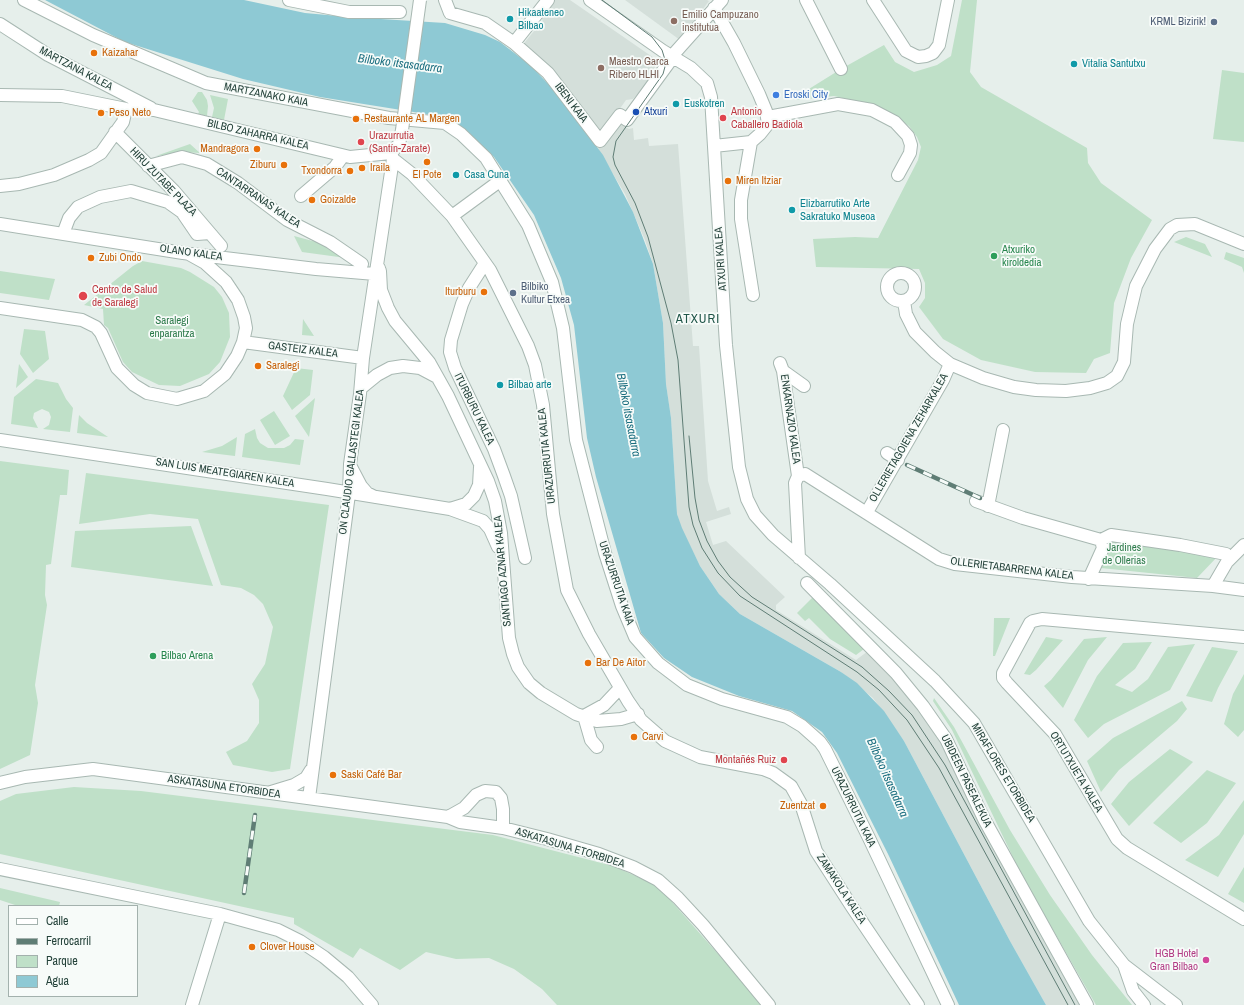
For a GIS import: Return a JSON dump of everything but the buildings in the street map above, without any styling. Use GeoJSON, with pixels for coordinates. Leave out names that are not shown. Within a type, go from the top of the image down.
{"type":"FeatureCollection","features":[{"type":"Feature","properties":{"kind":"street","name":"MARTZANAKO KAIA"},"geometry":{"type":"LineString","coordinates":[[24,0],[93,35],[206,83],[389,118],[445,123],[461,134],[486,158],[500,180]]}},
{"type":"Feature","properties":{"kind":"street"},"geometry":{"type":"LineString","coordinates":[[288,0],[330,4],[349,12],[400,12]]}},
{"type":"Feature","properties":{"kind":"street","name":"ON CLAUDIO GALLASTEGI KALEA"},"geometry":{"type":"LineString","coordinates":[[309,798],[311,770],[349,494],[350,464],[361,388],[363,358],[378,266],[392,156],[399,144],[402,130],[420,0]]}},
{"type":"Feature","properties":{"kind":"street","name":"IBENI KAIA"},"geometry":{"type":"LineString","coordinates":[[445,0],[450,13],[485,23],[514,43],[548,73],[600,141],[620,114],[627,120],[672,57]]}},
{"type":"Feature","properties":{"kind":"street"},"geometry":{"type":"LineString","coordinates":[[514,43],[548,0]]}},
{"type":"Feature","properties":{"kind":"street","name":"ATXURI KALEA"},"geometry":{"type":"LineString","coordinates":[[590,0],[672,57],[695,71],[707,83],[711,97],[726,345],[739,467],[747,499],[755,515],[767,529],[799,558]]}},
{"type":"Feature","properties":{"kind":"street"},"geometry":{"type":"LineString","coordinates":[[806,0],[841,69]]}},
{"type":"Feature","properties":{"kind":"street"},"geometry":{"type":"LineString","coordinates":[[873,0],[906,51],[918,56],[926,56],[933,53],[939,45],[948,0]]}},
{"type":"Feature","properties":{"kind":"street"},"geometry":{"type":"LineString","coordinates":[[672,57],[718,4],[735,45],[764,104],[768,117],[768,124],[751,142],[714,146]]}},
{"type":"Feature","properties":{"kind":"street","name":"MARTZANA KALEA"},"geometry":{"type":"LineString","coordinates":[[0,24],[48,55],[154,110]]}},
{"type":"Feature","properties":{"kind":"street","name":"BILBO ZAHARRA KALEA"},"geometry":{"type":"LineString","coordinates":[[0,95],[62,96],[126,108],[154,110],[343,156],[350,157],[368,154],[392,156]]}},
{"type":"Feature","properties":{"kind":"street"},"geometry":{"type":"LineString","coordinates":[[768,117],[838,104],[872,110],[896,122],[908,136],[911,145],[910,153],[898,175]]}},
{"type":"Feature","properties":{"kind":"street"},"geometry":{"type":"LineString","coordinates":[[0,186],[19,184],[54,175],[101,153],[123,122],[126,108]]}},
{"type":"Feature","properties":{"kind":"street","name":"HIRU ZUTABE PLAZA"},"geometry":{"type":"LineString","coordinates":[[116,132],[174,191],[221,246]]}},
{"type":"Feature","properties":{"kind":"street"},"geometry":{"type":"LineString","coordinates":[[751,142],[741,200],[742,219],[753,295]]}},
{"type":"Feature","properties":{"kind":"street"},"geometry":{"type":"LineString","coordinates":[[301,196],[335,167],[343,156]]}},
{"type":"Feature","properties":{"kind":"street","name":"URAZURRUTIA KALEA"},"geometry":{"type":"LineString","coordinates":[[392,156],[412,174],[452,216],[485,263],[517,322],[535,365],[543,405],[553,514],[567,590],[573,605],[628,701]]}},
{"type":"Feature","properties":{"kind":"street","name":"CANTARRANAS KALEA"},"geometry":{"type":"LineString","coordinates":[[148,166],[182,157],[207,164],[238,183],[287,220],[330,242],[362,264]]}},
{"type":"Feature","properties":{"kind":"street"},"geometry":{"type":"LineString","coordinates":[[452,216],[500,180]]}},
{"type":"Feature","properties":{"kind":"street","name":"URAZURRUTIA KAIA"},"geometry":{"type":"LineString","coordinates":[[500,180],[528,225],[552,282],[563,328],[576,440],[605,553],[622,606],[635,637],[658,663],[687,685],[722,699],[787,717],[802,726],[820,742],[862,824],[948,1005]]}},
{"type":"Feature","properties":{"kind":"street","name":"HIRU ZUTABE PLAZA"},"geometry":{"type":"LineString","coordinates":[[64,234],[69,218],[78,207],[100,198],[131,191],[168,202],[182,212],[197,234],[210,233]]}},
{"type":"Feature","properties":{"kind":"street","name":"OLANO KALEA"},"geometry":{"type":"LineString","coordinates":[[0,224],[186,253],[378,266]]}},
{"type":"Feature","properties":{"kind":"street"},"geometry":{"type":"LineString","coordinates":[[904,301],[906,314],[915,332],[935,352],[950,364],[1008,385],[1036,390],[1082,389],[1107,383],[1117,376],[1124,362],[1127,324],[1136,286],[1155,249],[1164,234],[1170,228],[1177,225],[1195,224],[1244,244]]}},
{"type":"Feature","properties":{"kind":"street"},"geometry":{"type":"LineString","coordinates":[[0,308],[82,320],[96,327],[101,333],[117,368],[125,377],[147,394],[177,399],[204,391],[225,374],[237,356],[243,342],[246,328],[238,300],[226,282],[205,263],[186,253]]}},
{"type":"Feature","properties":{"kind":"street","name":"ITURBURU KALEA"},"geometry":{"type":"LineString","coordinates":[[485,263],[469,288],[462,304],[451,340],[450,352],[455,368],[494,449],[504,476],[511,496],[526,558]]}},
{"type":"Feature","properties":{"kind":"street","name":"SANTIAGO AZNAR KALEA"},"geometry":{"type":"LineString","coordinates":[[378,266],[381,290],[395,321],[429,362],[438,378],[495,501],[501,533],[509,638],[518,667],[529,683],[541,693],[576,714],[597,721],[621,719],[638,714]]}},
{"type":"Feature","properties":{"kind":"street","name":"GASTEIZ KALEA"},"geometry":{"type":"LineString","coordinates":[[243,342],[363,358]]}},
{"type":"Feature","properties":{"kind":"street","name":"OLLERIETAGOIENA ZEHARKALEA"},"geometry":{"type":"LineString","coordinates":[[867,512],[898,460],[950,364]]}},
{"type":"Feature","properties":{"kind":"street"},"geometry":{"type":"LineString","coordinates":[[361,388],[376,375],[390,368],[403,366],[420,368],[438,378]]}},
{"type":"Feature","properties":{"kind":"street","name":"ENKARNAZIO KALEA"},"geometry":{"type":"LineString","coordinates":[[798,476],[781,367],[804,386]]}},
{"type":"Feature","properties":{"kind":"street"},"geometry":{"type":"LineString","coordinates":[[988,506],[1003,430]]}},
{"type":"Feature","properties":{"kind":"street","name":"SAN LUIS MEATEGIAREN KALEA"},"geometry":{"type":"LineString","coordinates":[[0,440],[450,509],[483,521],[490,529],[502,557]]}},
{"type":"Feature","properties":{"kind":"street"},"geometry":{"type":"LineString","coordinates":[[887,453],[898,460]]}},
{"type":"Feature","properties":{"kind":"street"},"geometry":{"type":"LineString","coordinates":[[350,464],[353,473],[367,493],[377,498]]}},
{"type":"Feature","properties":{"kind":"street"},"geometry":{"type":"LineString","coordinates":[[450,509],[466,504],[474,496],[480,485],[480,466]]}},
{"type":"Feature","properties":{"kind":"street","name":"OLLERIETABARRENA KALEA"},"geometry":{"type":"LineString","coordinates":[[798,476],[805,474],[813,478],[939,559],[954,564],[1089,579],[1213,586],[1244,590]]}},
{"type":"Feature","properties":{"kind":"street"},"geometry":{"type":"LineString","coordinates":[[798,476],[795,483],[799,558]]}},
{"type":"Feature","properties":{"kind":"street"},"geometry":{"type":"LineString","coordinates":[[976,501],[1101,540],[1111,535],[1180,545],[1226,554]]}},
{"type":"Feature","properties":{"kind":"street"},"geometry":{"type":"LineString","coordinates":[[1089,579],[1103,548],[1101,540]]}},
{"type":"Feature","properties":{"kind":"street"},"geometry":{"type":"LineString","coordinates":[[1213,586],[1227,562],[1244,545]]}},
{"type":"Feature","properties":{"kind":"street","name":"MIRAFLORES ETORBIDEA"},"geometry":{"type":"LineString","coordinates":[[799,558],[936,681],[974,722],[1083,911],[1124,965],[1176,1005]]}},
{"type":"Feature","properties":{"kind":"street","name":"UBIDEEN PASEALEKUA"},"geometry":{"type":"LineString","coordinates":[[807,583],[896,673],[923,706],[946,739],[984,818],[1087,1005]]}},
{"type":"Feature","properties":{"kind":"street","name":"ORTUTXUETA KALEA"},"geometry":{"type":"LineString","coordinates":[[1244,637],[1042,619],[1030,623],[1003,673],[1003,678],[1055,734],[1117,839],[1127,848],[1244,919]]}},
{"type":"Feature","properties":{"kind":"street"},"geometry":{"type":"LineString","coordinates":[[597,747],[591,740],[584,716],[604,706],[620,688]]}},
{"type":"Feature","properties":{"kind":"street","name":"ZAMAKOLA KALEA"},"geometry":{"type":"LineString","coordinates":[[628,701],[641,720],[665,741],[700,757],[763,769],[773,773],[791,786],[801,804],[816,851],[918,1005]]}},
{"type":"Feature","properties":{"kind":"street","name":"ASKATASUNA ETORBIDEA"},"geometry":{"type":"LineString","coordinates":[[0,783],[25,777],[93,769],[448,817],[460,822],[503,828],[599,854],[633,867],[658,880],[704,925],[769,1005]]}},
{"type":"Feature","properties":{"kind":"street"},"geometry":{"type":"LineString","coordinates":[[268,793],[294,785],[306,778],[311,770]]}},
{"type":"Feature","properties":{"kind":"street","name":"ASKATASUNA ETORBIDEA"},"geometry":{"type":"LineString","coordinates":[[448,817],[464,808],[476,795],[485,790],[496,792],[501,798],[503,828]]}},
{"type":"Feature","properties":{"kind":"street"},"geometry":{"type":"LineString","coordinates":[[0,869],[220,914],[278,930],[324,957],[348,977],[372,1005]]}},
{"type":"Feature","properties":{"kind":"street"},"geometry":{"type":"LineString","coordinates":[[192,1005],[220,914]]}},
{"type":"Feature","properties":{"kind":"street","name":"MIRAFLORES ETORBIDEA"},"geometry":{"type":"LineString","coordinates":[[1124,965],[1133,991],[1144,1005]]}},
{"type":"Feature","properties":{"kind":"shaded area","name":"Maestro Garca Ribero HLHI"},"geometry":{"type":"Polygon","coordinates":[[[554,0],[570,0],[654,58],[656,65],[653,71],[656,74],[643,92],[641,90],[633,99],[626,100],[602,134],[573,100],[569,90],[550,70],[521,47],[543,20],[541,18],[554,0]]]}},
{"type":"Feature","properties":{"kind":"shaded area","name":"Emilio Campuzano institutua"},"geometry":{"type":"Polygon","coordinates":[[[625,0],[707,0],[709,1],[680,40],[625,0]]]}},
{"type":"Feature","properties":{"kind":"shaded area"},"geometry":{"type":"Polygon","coordinates":[[[618,122],[629,129],[633,128],[634,140],[648,138],[649,146],[678,144],[693,346],[699,346],[708,481],[717,511],[729,507],[731,514],[706,522],[713,545],[726,541],[785,597],[776,605],[776,610],[856,660],[868,651],[903,687],[945,746],[1082,1005],[1046,1005],[1010,941],[904,741],[873,698],[841,672],[740,614],[719,594],[700,566],[681,528],[677,514],[671,419],[666,384],[663,323],[653,264],[645,240],[625,194],[598,149],[618,122]]]}},
{"type":"Feature","properties":{"kind":"green space"},"geometry":{"type":"Polygon","coordinates":[[[962,0],[977,0],[970,72],[981,87],[1087,148],[1088,163],[1101,183],[1152,220],[1131,258],[1114,303],[1110,353],[1094,359],[1086,373],[1035,372],[981,360],[943,339],[919,307],[925,298],[925,283],[919,269],[816,267],[813,239],[855,237],[878,238],[918,160],[921,147],[917,137],[909,126],[877,106],[834,96],[798,100],[796,97],[841,69],[884,45],[895,62],[914,72],[937,65],[951,56],[962,0]]]}},
{"type":"Feature","properties":{"kind":"green space"},"geometry":{"type":"Polygon","coordinates":[[[1222,70],[1244,73],[1244,142],[1213,139],[1222,70]]]}},
{"type":"Feature","properties":{"kind":"green space"},"geometry":{"type":"Polygon","coordinates":[[[198,92],[202,92],[207,100],[207,116],[198,114],[199,112],[192,101],[198,92]]]}},
{"type":"Feature","properties":{"kind":"green space"},"geometry":{"type":"Polygon","coordinates":[[[210,95],[228,99],[224,120],[212,117],[214,108],[210,95]]]}},
{"type":"Feature","properties":{"kind":"green space"},"geometry":{"type":"Polygon","coordinates":[[[190,144],[200,153],[183,152],[156,156],[190,144]]]}},
{"type":"Feature","properties":{"kind":"green space"},"geometry":{"type":"Polygon","coordinates":[[[294,236],[324,244],[346,258],[302,252],[294,236]]]}},
{"type":"Feature","properties":{"kind":"green space"},"geometry":{"type":"Polygon","coordinates":[[[1186,237],[1205,244],[1212,257],[1174,242],[1186,237]]]}},
{"type":"Feature","properties":{"kind":"green space"},"geometry":{"type":"Polygon","coordinates":[[[1226,252],[1244,258],[1244,273],[1242,267],[1224,259],[1226,252]]]}},
{"type":"Feature","properties":{"kind":"green space","name":"Saralegi enparantza"},"geometry":{"type":"Polygon","coordinates":[[[142,261],[181,268],[190,272],[214,287],[222,297],[229,313],[230,337],[220,362],[209,374],[180,386],[159,385],[132,372],[123,362],[108,328],[104,325],[103,309],[84,305],[133,266],[142,261]]]}},
{"type":"Feature","properties":{"kind":"green space"},"geometry":{"type":"Polygon","coordinates":[[[0,271],[55,279],[49,300],[0,293],[0,271]]]}},
{"type":"Feature","properties":{"kind":"green space"},"geometry":{"type":"Polygon","coordinates":[[[303,319],[314,336],[302,335],[303,319]]]}},
{"type":"Feature","properties":{"kind":"green space"},"geometry":{"type":"Polygon","coordinates":[[[24,329],[45,331],[49,359],[33,373],[20,354],[24,329]]]}},
{"type":"Feature","properties":{"kind":"green space"},"geometry":{"type":"Polygon","coordinates":[[[19,364],[28,377],[16,388],[19,364]]]}},
{"type":"Feature","properties":{"kind":"green space"},"geometry":{"type":"Polygon","coordinates":[[[296,368],[313,370],[310,395],[292,410],[283,396],[296,368]]]}},
{"type":"Feature","properties":{"kind":"green space"},"geometry":{"type":"Polygon","coordinates":[[[36,379],[58,383],[66,399],[73,408],[70,432],[43,429],[49,425],[51,417],[49,412],[42,409],[34,413],[33,418],[38,428],[11,424],[14,397],[36,379]]]}},
{"type":"Feature","properties":{"kind":"green space"},"geometry":{"type":"Polygon","coordinates":[[[315,398],[309,437],[295,416],[315,398]]]}},
{"type":"Feature","properties":{"kind":"green space"},"geometry":{"type":"Polygon","coordinates":[[[274,411],[290,436],[275,445],[260,420],[274,411]]]}},
{"type":"Feature","properties":{"kind":"green space"},"geometry":{"type":"Polygon","coordinates":[[[79,415],[87,423],[108,437],[77,433],[79,415]]]}},
{"type":"Feature","properties":{"kind":"green space"},"geometry":{"type":"Polygon","coordinates":[[[255,429],[260,443],[268,448],[284,448],[290,445],[295,439],[304,440],[300,465],[242,457],[245,434],[255,429]]]}},
{"type":"Feature","properties":{"kind":"green space"},"geometry":{"type":"Polygon","coordinates":[[[237,437],[235,456],[202,452],[222,446],[237,437]]]}},
{"type":"Feature","properties":{"kind":"green space"},"geometry":{"type":"Polygon","coordinates":[[[0,461],[69,470],[67,495],[60,495],[51,564],[46,565],[45,595],[47,605],[35,685],[38,703],[30,755],[0,769],[0,461]]]}},
{"type":"Feature","properties":{"kind":"green space"},"geometry":{"type":"Polygon","coordinates":[[[86,473],[329,505],[290,769],[272,772],[233,765],[226,752],[247,741],[259,723],[259,700],[252,684],[265,664],[273,627],[263,604],[254,595],[241,588],[221,585],[198,519],[150,514],[79,524],[86,473]]]}},
{"type":"Feature","properties":{"kind":"green space"},"geometry":{"type":"Polygon","coordinates":[[[191,526],[213,586],[71,567],[75,531],[191,526]]]}},
{"type":"Feature","properties":{"kind":"green space","name":"Jardines de Ollerias"},"geometry":{"type":"Polygon","coordinates":[[[1114,537],[1218,556],[1197,578],[1101,568],[1114,537]]]}},
{"type":"Feature","properties":{"kind":"green space"},"geometry":{"type":"Polygon","coordinates":[[[813,597],[864,649],[856,655],[830,639],[809,618],[805,621],[797,613],[813,597]]]}},
{"type":"Feature","properties":{"kind":"green space"},"geometry":{"type":"Polygon","coordinates":[[[994,618],[1010,618],[995,656],[993,656],[994,618]]]}},
{"type":"Feature","properties":{"kind":"green space"},"geometry":{"type":"Polygon","coordinates":[[[1046,637],[1063,640],[1036,670],[1030,675],[1024,674],[1046,637]]]}},
{"type":"Feature","properties":{"kind":"green space"},"geometry":{"type":"Polygon","coordinates":[[[1107,637],[1088,660],[1063,708],[1044,686],[1051,680],[1084,639],[1107,637]]]}},
{"type":"Feature","properties":{"kind":"green space"},"geometry":{"type":"Polygon","coordinates":[[[1152,642],[1135,669],[1115,685],[1132,692],[1148,679],[1168,647],[1195,644],[1170,690],[1104,724],[1088,738],[1074,720],[1097,676],[1123,643],[1152,642]]]}},
{"type":"Feature","properties":{"kind":"green space"},"geometry":{"type":"Polygon","coordinates":[[[1212,647],[1238,651],[1212,702],[1186,696],[1212,647]]]}},
{"type":"Feature","properties":{"kind":"green space"},"geometry":{"type":"Polygon","coordinates":[[[1244,674],[1244,730],[1238,737],[1224,724],[1233,694],[1244,674]]]}},
{"type":"Feature","properties":{"kind":"green space"},"geometry":{"type":"Polygon","coordinates":[[[934,698],[954,727],[1010,830],[1050,895],[1092,955],[1132,1005],[1096,1005],[1021,874],[952,730],[933,701],[934,698]]]}},
{"type":"Feature","properties":{"kind":"green space"},"geometry":{"type":"Polygon","coordinates":[[[1182,701],[1187,709],[1177,721],[1119,770],[1101,792],[1087,761],[1113,738],[1182,701]]]}},
{"type":"Feature","properties":{"kind":"green space"},"geometry":{"type":"Polygon","coordinates":[[[1170,749],[1193,762],[1129,826],[1111,804],[1129,782],[1170,749]]]}},
{"type":"Feature","properties":{"kind":"green space"},"geometry":{"type":"Polygon","coordinates":[[[1207,770],[1236,783],[1207,823],[1181,843],[1153,823],[1207,770]]]}},
{"type":"Feature","properties":{"kind":"green space"},"geometry":{"type":"Polygon","coordinates":[[[74,787],[141,791],[493,835],[613,866],[658,886],[763,1005],[557,1005],[542,989],[514,969],[489,958],[456,959],[426,952],[400,970],[360,948],[353,958],[294,924],[294,918],[0,854],[0,801],[16,794],[74,787]]]}},
{"type":"Feature","properties":{"kind":"green space"},"geometry":{"type":"Polygon","coordinates":[[[1244,800],[1244,834],[1218,877],[1185,860],[1219,835],[1244,800]]]}},
{"type":"Feature","properties":{"kind":"green space"},"geometry":{"type":"Polygon","coordinates":[[[1244,867],[1244,903],[1228,894],[1244,867]]]}},
{"type":"Feature","properties":{"kind":"green space"},"geometry":{"type":"Polygon","coordinates":[[[0,888],[60,902],[59,905],[15,905],[0,900],[0,888]]]}},
{"type":"Feature","properties":{"kind":"water","name":"Bilboko itsasadarra"},"geometry":{"type":"Polygon","coordinates":[[[45,0],[244,0],[305,13],[445,23],[485,35],[500,42],[530,65],[554,90],[603,155],[633,212],[653,264],[663,323],[666,384],[671,418],[677,514],[700,566],[719,594],[740,614],[841,672],[857,683],[884,711],[904,741],[1010,941],[1046,1005],[959,1005],[888,854],[837,753],[822,732],[792,711],[739,696],[692,677],[664,658],[641,633],[596,477],[587,438],[574,325],[561,278],[534,215],[494,157],[451,118],[320,97],[243,79],[125,42],[45,0]]]}},
{"type":"Feature","properties":{"kind":"tram line"},"geometry":{"type":"LineString","coordinates":[[602,0],[652,37],[662,50],[666,63],[663,74],[616,141],[613,157],[615,165],[635,203],[648,237],[671,323],[678,360],[689,507],[693,525],[702,548],[718,573],[740,596],[857,672],[879,690],[907,720],[939,768],[1068,1005]]}},
{"type":"Feature","properties":{"kind":"tram line"},"geometry":{"type":"LineString","coordinates":[[689,436],[695,498],[699,520],[707,541],[718,561],[730,577],[752,597],[862,667],[889,691],[912,715],[945,765],[1075,1005]]}},
{"type":"Feature","properties":{"kind":"railway"},"geometry":{"type":"LineString","coordinates":[[907,465],[980,498]]}},
{"type":"Feature","properties":{"kind":"railway"},"geometry":{"type":"LineString","coordinates":[[244,893],[255,815]]}},
{"type":"Feature","properties":{"kind":"place","name":"Hikaateneo Bilbao"},"geometry":{"type":"Point","coordinates":[510,19]}},
{"type":"Feature","properties":{"kind":"place","name":"Emilio Campuzano institutua"},"geometry":{"type":"Point","coordinates":[674,21]}},
{"type":"Feature","properties":{"kind":"place","name":"KRML Bizirik!"},"geometry":{"type":"Point","coordinates":[1214,22]}},
{"type":"Feature","properties":{"kind":"place","name":"Kaizahar"},"geometry":{"type":"Point","coordinates":[94,53]}},
{"type":"Feature","properties":{"kind":"place","name":"Vitalia Santutxu"},"geometry":{"type":"Point","coordinates":[1074,64]}},
{"type":"Feature","properties":{"kind":"place","name":"Maestro Garca Ribero HLHI"},"geometry":{"type":"Point","coordinates":[601,68]}},
{"type":"Feature","properties":{"kind":"place","name":"Eroski City"},"geometry":{"type":"Point","coordinates":[776,95]}},
{"type":"Feature","properties":{"kind":"place","name":"Euskotren"},"geometry":{"type":"Point","coordinates":[676,104]}},
{"type":"Feature","properties":{"kind":"place","name":"Atxuri"},"geometry":{"type":"Point","coordinates":[636,112]}},
{"type":"Feature","properties":{"kind":"place","name":"Peso Neto"},"geometry":{"type":"Point","coordinates":[101,113]}},
{"type":"Feature","properties":{"kind":"place","name":"Antonio Caballero Badiola"},"geometry":{"type":"Point","coordinates":[723,118]}},
{"type":"Feature","properties":{"kind":"place","name":"Restaurante AL Margen"},"geometry":{"type":"Point","coordinates":[356,119]}},
{"type":"Feature","properties":{"kind":"place","name":"Urazurrutia (Santín-Zarate)"},"geometry":{"type":"Point","coordinates":[361,142]}},
{"type":"Feature","properties":{"kind":"place","name":"Mandragora"},"geometry":{"type":"Point","coordinates":[257,149]}},
{"type":"Feature","properties":{"kind":"place","name":"El Pote"},"geometry":{"type":"Point","coordinates":[427,162]}},
{"type":"Feature","properties":{"kind":"place","name":"Ziburu"},"geometry":{"type":"Point","coordinates":[284,165]}},
{"type":"Feature","properties":{"kind":"place","name":"Iraila"},"geometry":{"type":"Point","coordinates":[362,168]}},
{"type":"Feature","properties":{"kind":"place","name":"Txondorra"},"geometry":{"type":"Point","coordinates":[350,171]}},
{"type":"Feature","properties":{"kind":"place","name":"Casa Cuna"},"geometry":{"type":"Point","coordinates":[456,175]}},
{"type":"Feature","properties":{"kind":"place","name":"Miren Itziar"},"geometry":{"type":"Point","coordinates":[728,181]}},
{"type":"Feature","properties":{"kind":"place","name":"Goizalde"},"geometry":{"type":"Point","coordinates":[312,200]}},
{"type":"Feature","properties":{"kind":"place","name":"Elizbarrutiko Arte Sakratuko Museoa"},"geometry":{"type":"Point","coordinates":[792,210]}},
{"type":"Feature","properties":{"kind":"place","name":"Atxuriko kiroldedia"},"geometry":{"type":"Point","coordinates":[994,256]}},
{"type":"Feature","properties":{"kind":"place","name":"Zubi Ondo"},"geometry":{"type":"Point","coordinates":[91,258]}},
{"type":"Feature","properties":{"kind":"place","name":"Iturburu"},"geometry":{"type":"Point","coordinates":[484,292]}},
{"type":"Feature","properties":{"kind":"place","name":"Bilbiko Kultur Etxea"},"geometry":{"type":"Point","coordinates":[513,293]}},
{"type":"Feature","properties":{"kind":"place","name":"Centro de Salud de Saralegi"},"geometry":{"type":"Point","coordinates":[83,296]}},
{"type":"Feature","properties":{"kind":"place","name":"Saralegi"},"geometry":{"type":"Point","coordinates":[258,366]}},
{"type":"Feature","properties":{"kind":"place","name":"Bilbao arte"},"geometry":{"type":"Point","coordinates":[500,385]}},
{"type":"Feature","properties":{"kind":"place","name":"Bilbao Arena"},"geometry":{"type":"Point","coordinates":[153,656]}},
{"type":"Feature","properties":{"kind":"place","name":"Bar De Aitor"},"geometry":{"type":"Point","coordinates":[588,663]}},
{"type":"Feature","properties":{"kind":"place","name":"Carvi"},"geometry":{"type":"Point","coordinates":[634,737]}},
{"type":"Feature","properties":{"kind":"place","name":"Montañés Ruiz"},"geometry":{"type":"Point","coordinates":[784,760]}},
{"type":"Feature","properties":{"kind":"place","name":"Saski Café Bar"},"geometry":{"type":"Point","coordinates":[333,775]}},
{"type":"Feature","properties":{"kind":"place","name":"Zuentzat"},"geometry":{"type":"Point","coordinates":[823,806]}},
{"type":"Feature","properties":{"kind":"place","name":"Clover House"},"geometry":{"type":"Point","coordinates":[252,947]}},
{"type":"Feature","properties":{"kind":"place","name":"HGB Hotel Gran Bilbao"},"geometry":{"type":"Point","coordinates":[1206,960]}},
{"type":"Feature","properties":{"kind":"district","name":"ATXURI"},"geometry":{"type":"Point","coordinates":[698,320]}}]}
